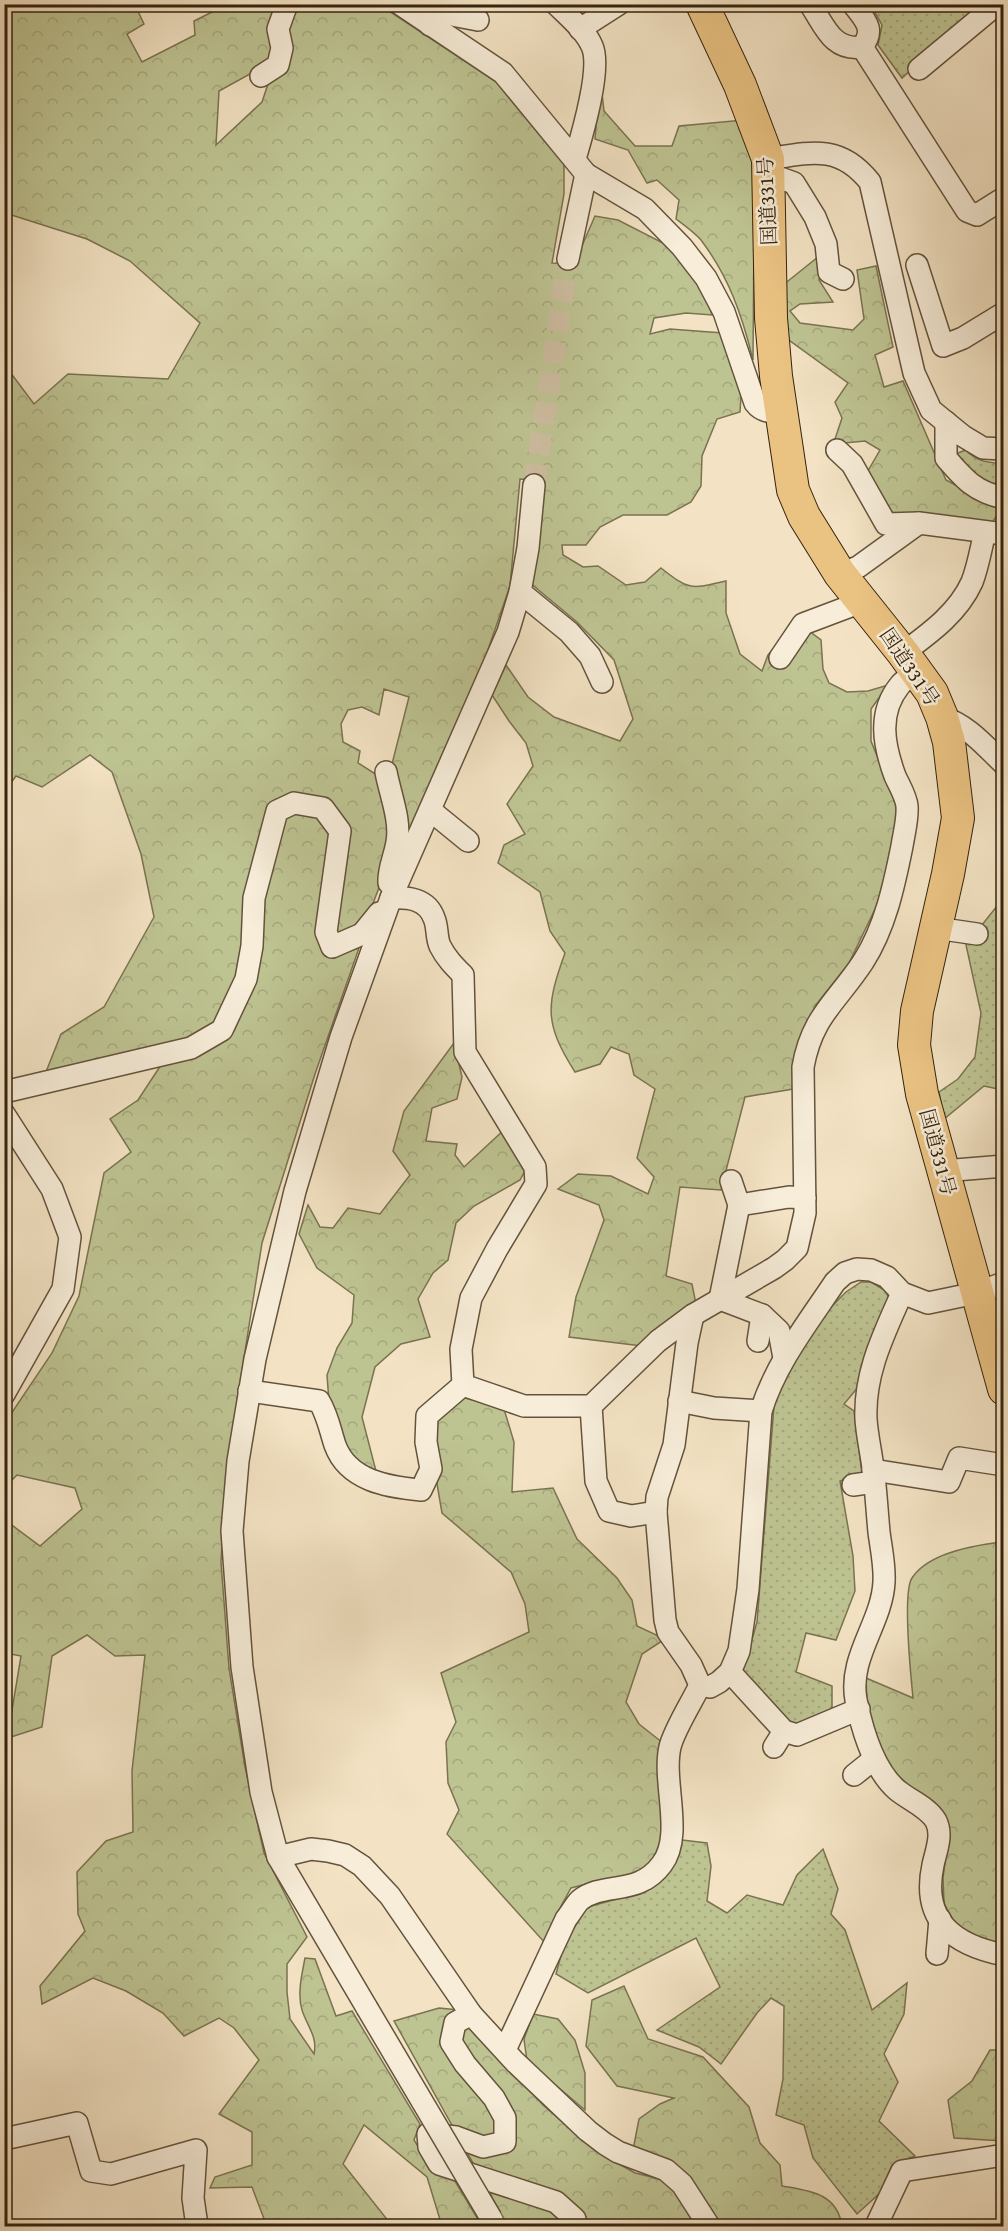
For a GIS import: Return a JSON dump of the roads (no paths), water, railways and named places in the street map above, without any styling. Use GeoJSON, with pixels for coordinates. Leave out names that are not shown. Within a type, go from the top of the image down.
{"type":"FeatureCollection","features":[{"type":"Feature","properties":{"kind":"highway","name":"国道331号"},"geometry":{"type":"LineString","coordinates":[[702,4],[740,85],[768,166],[771,318],[780,411],[793,490],[804,516],[840,574],[864,601],[932,693],[942,717],[953,764],[958,818],[948,874],[920,992],[914,1045],[922,1094],[943,1171],[990,1288],[1004,1389]]}},
{"type":"Feature","properties":{"kind":"street"},"geometry":{"type":"LineString","coordinates":[[261,76],[278,65],[282,48],[278,29],[288,4]]}},
{"type":"Feature","properties":{"kind":"street"},"geometry":{"type":"LineString","coordinates":[[400,4],[503,73],[580,167],[645,209],[682,248],[706,278],[724,312],[755,403],[760,409],[771,412],[780,411]]}},
{"type":"Feature","properties":{"kind":"street"},"geometry":{"type":"LineString","coordinates":[[556,4],[580,29],[592,45],[596,57],[585,122],[568,259]]}},
{"type":"Feature","properties":{"kind":"street"},"geometry":{"type":"LineString","coordinates":[[580,29],[619,4]]}},
{"type":"Feature","properties":{"kind":"street"},"geometry":{"type":"LineString","coordinates":[[810,4],[841,46],[850,49],[862,47],[868,40],[869,31],[867,22],[853,4]]}},
{"type":"Feature","properties":{"kind":"street"},"geometry":{"type":"LineString","coordinates":[[919,69],[990,10],[986,4]]}},
{"type":"Feature","properties":{"kind":"street"},"geometry":{"type":"LineString","coordinates":[[430,25],[436,12],[478,20]]}},
{"type":"Feature","properties":{"kind":"street"},"geometry":{"type":"LineString","coordinates":[[862,47],[967,211],[977,215],[1004,198]]}},
{"type":"Feature","properties":{"kind":"street"},"geometry":{"type":"LineString","coordinates":[[768,166],[806,153],[844,158],[859,168],[870,182],[914,373],[932,410],[963,436],[983,448],[1004,449]]}},
{"type":"Feature","properties":{"kind":"street"},"geometry":{"type":"LineString","coordinates":[[768,166],[794,183],[815,218],[826,244],[829,272],[843,279]]}},
{"type":"Feature","properties":{"kind":"street"},"geometry":{"type":"LineString","coordinates":[[917,265],[943,346],[963,338],[1004,313]]}},
{"type":"Feature","properties":{"kind":"street"},"geometry":{"type":"LineString","coordinates":[[946,422],[946,458],[966,482],[990,495],[1004,498]]}},
{"type":"Feature","properties":{"kind":"street"},"geometry":{"type":"LineString","coordinates":[[463,1385],[524,1406],[591,1406],[658,1341],[693,1315],[774,1268],[797,1248],[805,1213],[803,1067],[806,1049],[824,1010],[863,961],[876,937],[891,899],[906,822],[907,804],[886,747],[884,724],[888,706],[910,662],[959,603],[994,533],[919,523],[886,524],[852,464],[837,450]]}},
{"type":"Feature","properties":{"kind":"street"},"geometry":{"type":"LineString","coordinates":[[493,2222],[278,1857],[261,1792],[242,1667],[232,1531],[238,1461],[249,1391],[295,1191],[341,1037],[391,898],[508,632],[520,592],[528,548],[534,485]]}},
{"type":"Feature","properties":{"kind":"street"},"geometry":{"type":"LineString","coordinates":[[840,574],[858,567],[919,523]]}},
{"type":"Feature","properties":{"kind":"street"},"geometry":{"type":"LineString","coordinates":[[520,592],[569,632],[590,656],[602,682]]}},
{"type":"Feature","properties":{"kind":"street"},"geometry":{"type":"LineString","coordinates":[[780,658],[803,624],[864,601]]}},
{"type":"Feature","properties":{"kind":"street"},"geometry":{"type":"LineString","coordinates":[[942,717],[953,720],[972,733],[1003,764]]}},
{"type":"Feature","properties":{"kind":"street"},"geometry":{"type":"LineString","coordinates":[[4,1092],[191,1048],[222,1030],[246,979],[252,946],[254,898],[277,811],[294,803],[323,808],[340,831],[326,932],[332,947],[362,934],[391,898],[389,877],[398,840],[396,818],[386,772]]}},
{"type":"Feature","properties":{"kind":"street"},"geometry":{"type":"LineString","coordinates":[[430,810],[468,841]]}},
{"type":"Feature","properties":{"kind":"street"},"geometry":{"type":"LineString","coordinates":[[391,898],[407,897],[422,902],[434,917],[439,942],[446,958],[463,975],[465,1052],[535,1167],[536,1184],[496,1249],[471,1298],[461,1349],[463,1385]]}},
{"type":"Feature","properties":{"kind":"street"},"geometry":{"type":"LineString","coordinates":[[936,928],[977,934]]}},
{"type":"Feature","properties":{"kind":"street"},"geometry":{"type":"LineString","coordinates":[[4,1114],[52,1189],[70,1237],[63,1289],[4,1394]]}},
{"type":"Feature","properties":{"kind":"street"},"geometry":{"type":"LineString","coordinates":[[943,1171],[1004,1166]]}},
{"type":"Feature","properties":{"kind":"street"},"geometry":{"type":"LineString","coordinates":[[720,1299],[740,1205],[731,1181]]}},
{"type":"Feature","properties":{"kind":"street"},"geometry":{"type":"LineString","coordinates":[[740,1205],[789,1197],[805,1198]]}},
{"type":"Feature","properties":{"kind":"street"},"geometry":{"type":"LineString","coordinates":[[700,1685],[710,1687],[719,1682],[730,1672],[739,1651],[748,1589],[761,1412],[770,1384],[784,1359],[836,1282],[844,1273],[857,1269],[871,1270],[887,1277],[902,1293],[928,1303],[990,1288]]}},
{"type":"Feature","properties":{"kind":"street"},"geometry":{"type":"LineString","coordinates":[[902,1293],[873,1359],[867,1390],[866,1419],[884,1584],[856,1674],[856,1699],[874,1759],[885,1776],[897,1790],[935,1820],[939,1833],[930,1882],[931,1900],[940,1919],[951,1934],[966,1945],[1004,1955]]}},
{"type":"Feature","properties":{"kind":"street"},"geometry":{"type":"LineString","coordinates":[[720,1299],[762,1315],[779,1331],[784,1359]]}},
{"type":"Feature","properties":{"kind":"street"},"geometry":{"type":"LineString","coordinates":[[693,1315],[674,1445],[657,1497],[656,1512],[664,1620],[668,1632],[691,1665],[700,1685]]}},
{"type":"Feature","properties":{"kind":"street"},"geometry":{"type":"LineString","coordinates":[[758,1341],[762,1315]]}},
{"type":"Feature","properties":{"kind":"street"},"geometry":{"type":"LineString","coordinates":[[249,1391],[320,1401],[327,1415],[336,1447],[352,1472],[390,1487],[421,1490],[431,1469],[426,1442],[427,1416],[463,1385]]}},
{"type":"Feature","properties":{"kind":"street"},"geometry":{"type":"LineString","coordinates":[[679,1401],[714,1408],[761,1412]]}},
{"type":"Feature","properties":{"kind":"street"},"geometry":{"type":"LineString","coordinates":[[591,1406],[596,1481],[609,1511],[631,1516],[656,1512]]}},
{"type":"Feature","properties":{"kind":"street"},"geometry":{"type":"LineString","coordinates":[[853,1485],[874,1476],[949,1482],[959,1458],[1004,1464]]}},
{"type":"Feature","properties":{"kind":"street"},"geometry":{"type":"LineString","coordinates":[[730,1672],[779,1739],[797,1735],[859,1709]]}},
{"type":"Feature","properties":{"kind":"street"},"geometry":{"type":"LineString","coordinates":[[506,2050],[566,1918],[580,1900],[599,1892],[639,1884],[654,1874],[664,1862],[671,1841],[668,1762],[670,1745],[700,1685]]}},
{"type":"Feature","properties":{"kind":"street"},"geometry":{"type":"LineString","coordinates":[[854,1775],[874,1759]]}},
{"type":"Feature","properties":{"kind":"street"},"geometry":{"type":"LineString","coordinates":[[278,1857],[311,1849],[345,1855],[362,1866],[390,1896],[471,2014],[515,2062],[588,2131],[618,2152],[666,2170],[682,2184],[709,2226]]}},
{"type":"Feature","properties":{"kind":"street"},"geometry":{"type":"LineString","coordinates":[[936,1954],[940,1919]]}},
{"type":"Feature","properties":{"kind":"street"},"geometry":{"type":"LineString","coordinates":[[471,2014],[455,2023],[451,2042],[465,2064],[500,2108],[505,2118],[505,2142],[483,2146],[456,2137],[428,2134],[429,2147],[439,2164],[556,2202],[575,2219],[576,2226]]}},
{"type":"Feature","properties":{"kind":"street"},"geometry":{"type":"LineString","coordinates":[[4,2139],[77,2123],[91,2170],[111,2174],[196,2151],[193,2198],[197,2226]]}},
{"type":"Feature","properties":{"kind":"street"},"geometry":{"type":"LineString","coordinates":[[876,2226],[902,2171],[1004,2156]]}},
{"type":"Feature","properties":{"kind":"tunnel"},"geometry":{"type":"LineString","coordinates":[[534,485],[568,259]]}}]}
